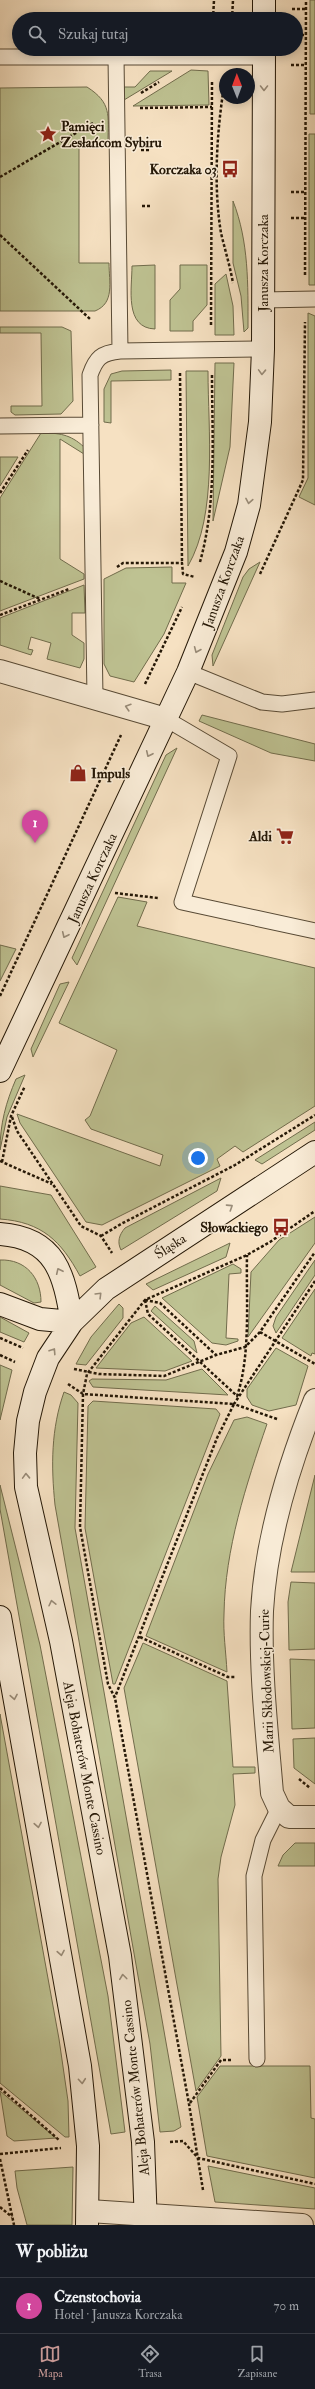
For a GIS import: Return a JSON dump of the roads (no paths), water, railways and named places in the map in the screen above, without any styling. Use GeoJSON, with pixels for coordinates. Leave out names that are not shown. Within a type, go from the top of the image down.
{"type":"FeatureCollection","features":[{"type":"Feature","properties":{"kind":"street"},"geometry":{"type":"LineString","coordinates":[[264,0],[264,12]]}},
{"type":"Feature","properties":{"kind":"street","name":"Janusza Korczaka"},"geometry":{"type":"LineString","coordinates":[[0,1071],[188,672],[236,552],[249,505],[260,422],[263,350],[264,56]]}},
{"type":"Feature","properties":{"kind":"street"},"geometry":{"type":"LineString","coordinates":[[0,671],[96,697],[166,719]]}},
{"type":"Feature","properties":{"kind":"street","name":"Śląska"},"geometry":{"type":"LineString","coordinates":[[72,1322],[106,1288],[315,1152]]}},
{"type":"Feature","properties":{"kind":"street"},"geometry":{"type":"LineString","coordinates":[[0,1234],[16,1235],[38,1243],[46,1250],[60,1271],[72,1322],[40,1318],[0,1304]]}},
{"type":"Feature","properties":{"kind":"street","name":"Aleja Bohaterów Monte Cassino"},"geometry":{"type":"LineString","coordinates":[[72,1322],[48,1358],[35,1392],[28,1421],[25,1446],[26,1487],[61,1641],[120,1956],[143,2142],[146,2220]]}},
{"type":"Feature","properties":{"kind":"street","name":"Marii Skłodowskiej-Curie"},"geometry":{"type":"LineString","coordinates":[[279,1808],[272,1793],[264,1677],[262,1611],[270,1546],[284,1490],[312,1407]]}},
{"type":"Feature","properties":{"kind":"street"},"geometry":{"type":"LineString","coordinates":[[0,1617],[80,2066],[88,2146],[88,2218],[302,2225]]}},
{"type":"Feature","properties":{"kind":"street"},"geometry":{"type":"LineString","coordinates":[[279,1808],[289,1817],[315,1817]]}},
{"type":"Feature","properties":{"kind":"lane"},"geometry":{"type":"LineString","coordinates":[[0,56],[225,56]]}},
{"type":"Feature","properties":{"kind":"lane"},"geometry":{"type":"LineString","coordinates":[[116,57],[120,352]]}},
{"type":"Feature","properties":{"kind":"lane"},"geometry":{"type":"LineString","coordinates":[[263,300],[315,300]]}},
{"type":"Feature","properties":{"kind":"lane"},"geometry":{"type":"LineString","coordinates":[[96,697],[90,376],[94,362],[106,353],[120,352],[263,350]]}},
{"type":"Feature","properties":{"kind":"lane"},"geometry":{"type":"LineString","coordinates":[[0,426],[91,425]]}},
{"type":"Feature","properties":{"kind":"lane"},"geometry":{"type":"LineString","coordinates":[[188,672],[262,702],[282,704],[315,700]]}},
{"type":"Feature","properties":{"kind":"lane"},"geometry":{"type":"LineString","coordinates":[[166,719],[229,756],[182,902],[315,931]]}},
{"type":"Feature","properties":{"kind":"lane"},"geometry":{"type":"LineString","coordinates":[[257,2059],[254,1876],[263,1840],[279,1808]]}},
{"type":"Feature","properties":{"kind":"place","name":"Pamięci Zesłańcom Sybiru"},"geometry":{"type":"Point","coordinates":[48,134]}},
{"type":"Feature","properties":{"kind":"place","name":"Korczaka 03"},"geometry":{"type":"Point","coordinates":[230,169]}},
{"type":"Feature","properties":{"kind":"place","name":"Impuls"},"geometry":{"type":"Point","coordinates":[78,773]}},
{"type":"Feature","properties":{"kind":"place","name":"Aldi"},"geometry":{"type":"Point","coordinates":[285,836]}},
{"type":"Feature","properties":{"kind":"place","name":"Czenstochovia"},"geometry":{"type":"Point","coordinates":[35,843]}},
{"type":"Feature","properties":{"kind":"place","name":"Słowackiego"},"geometry":{"type":"Point","coordinates":[281,1227]}}]}
